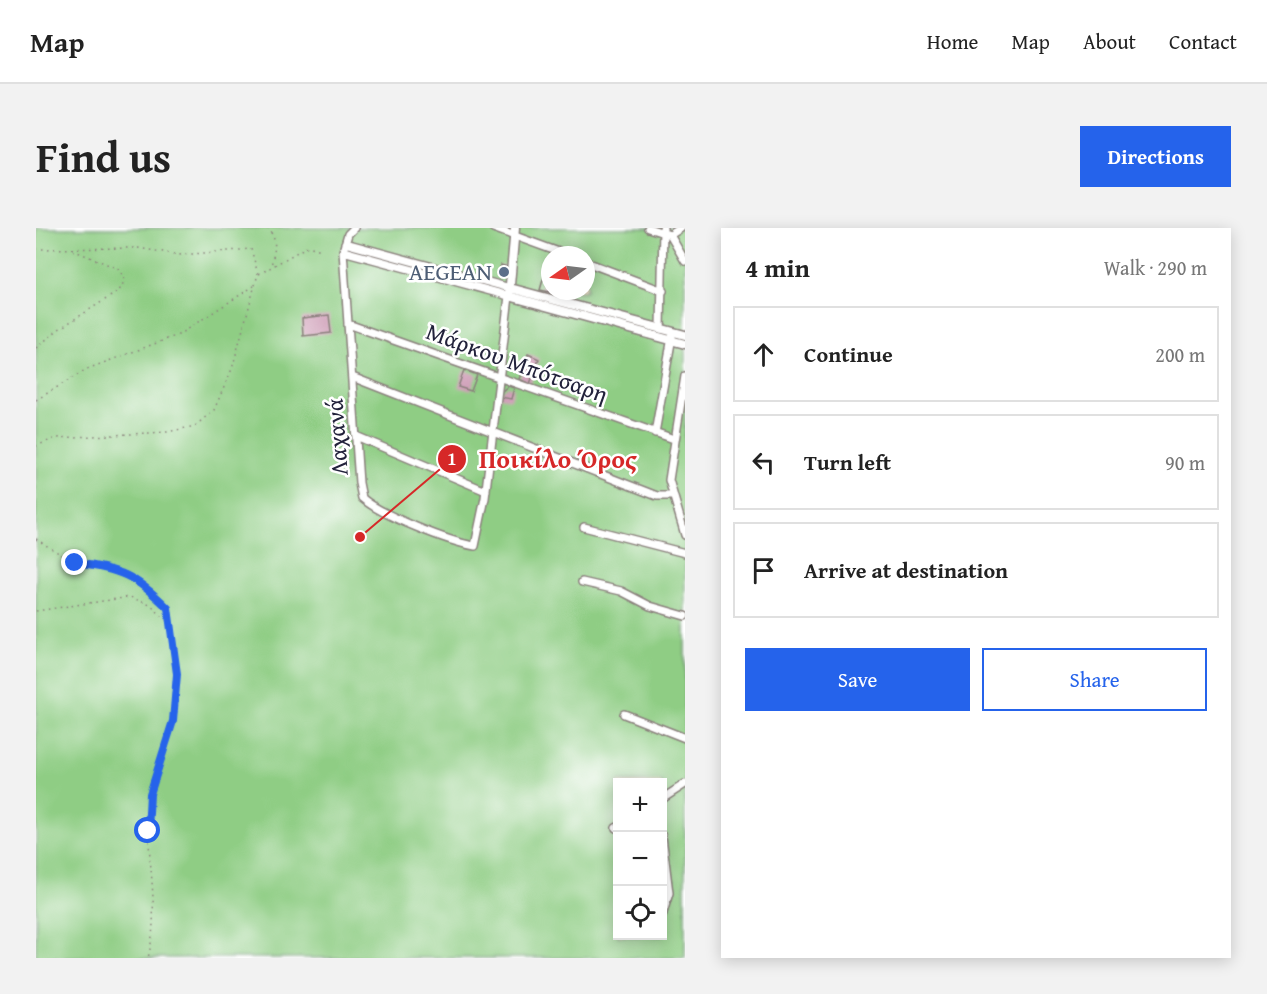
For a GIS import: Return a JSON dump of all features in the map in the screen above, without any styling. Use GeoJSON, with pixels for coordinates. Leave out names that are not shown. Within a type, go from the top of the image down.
{"type":"FeatureCollection","features":[{"type":"Feature","properties":{"kind":"street"},"geometry":{"type":"LineString","coordinates":[[354,228],[348,234],[344,247],[672,336],[685,335]]}},
{"type":"Feature","properties":{"kind":"street"},"geometry":{"type":"LineString","coordinates":[[493,228],[515,232],[547,246]]}},
{"type":"Feature","properties":{"kind":"street"},"geometry":{"type":"LineString","coordinates":[[648,228],[665,232],[681,228]]}},
{"type":"Feature","properties":{"kind":"street"},"geometry":{"type":"LineString","coordinates":[[356,436],[486,491],[515,232]]}},
{"type":"Feature","properties":{"kind":"street"},"geometry":{"type":"LineString","coordinates":[[665,232],[685,261]]}},
{"type":"Feature","properties":{"kind":"street"},"geometry":{"type":"LineString","coordinates":[[661,329],[665,232]]}},
{"type":"Feature","properties":{"kind":"street","name":"Λαχανά"},"geometry":{"type":"LineString","coordinates":[[344,247],[362,498],[375,507],[414,524],[463,544],[475,546],[486,491]]}},
{"type":"Feature","properties":{"kind":"street"},"geometry":{"type":"LineString","coordinates":[[595,265],[663,291]]}},
{"type":"Feature","properties":{"kind":"street"},"geometry":{"type":"LineString","coordinates":[[509,292],[661,329],[685,344]]}},
{"type":"Feature","properties":{"kind":"street","name":"Μάρκου Μπότσαρη"},"geometry":{"type":"LineString","coordinates":[[348,324],[674,439]]}},
{"type":"Feature","properties":{"kind":"street"},"geometry":{"type":"LineString","coordinates":[[655,433],[672,336]]}},
{"type":"Feature","properties":{"kind":"street"},"geometry":{"type":"LineString","coordinates":[[685,376],[683,405],[674,439],[669,480],[685,535]]}},
{"type":"Feature","properties":{"kind":"street"},"geometry":{"type":"LineString","coordinates":[[352,377],[657,496],[672,496]]}},
{"type":"Feature","properties":{"kind":"street"},"geometry":{"type":"LineString","coordinates":[[584,526],[685,553]]}},
{"type":"Feature","properties":{"kind":"street"},"geometry":{"type":"LineString","coordinates":[[582,582],[621,591],[650,606],[685,616]]}},
{"type":"Feature","properties":{"kind":"street"},"geometry":{"type":"LineString","coordinates":[[624,714],[685,738]]}},
{"type":"Feature","properties":{"kind":"street"},"geometry":{"type":"LineString","coordinates":[[667,795],[685,784]]}},
{"type":"Feature","properties":{"kind":"street"},"geometry":{"type":"LineString","coordinates":[[667,874],[669,893],[667,901]]}},
{"type":"Feature","properties":{"kind":"path"},"geometry":{"type":"LineString","coordinates":[[267,228],[273,234],[275,248],[270,267]]}},
{"type":"Feature","properties":{"kind":"path"},"geometry":{"type":"LineString","coordinates":[[258,274],[308,246],[321,250]]}},
{"type":"Feature","properties":{"kind":"path"},"geometry":{"type":"LineString","coordinates":[[36,249],[138,248],[181,255],[251,249],[258,274],[232,369],[214,410],[195,426],[167,432],[56,438],[36,446]]}},
{"type":"Feature","properties":{"kind":"path"},"geometry":{"type":"LineString","coordinates":[[36,348],[59,329],[119,291],[125,280],[119,269],[69,249]]}},
{"type":"Feature","properties":{"kind":"path"},"geometry":{"type":"LineString","coordinates":[[36,400],[87,369],[178,335],[255,286]]}},
{"type":"Feature","properties":{"kind":"path"},"geometry":{"type":"LineString","coordinates":[[36,539],[75,563],[106,567],[130,575],[168,608],[177,674],[173,721],[150,794],[148,831],[155,919],[148,958]]}},
{"type":"Feature","properties":{"kind":"path"},"geometry":{"type":"LineString","coordinates":[[36,610],[130,597],[150,606],[170,624]]}},
{"type":"Feature","properties":{"kind":"green space"},"geometry":{"type":"Polygon","coordinates":[[[36,228],[685,228],[685,958],[36,958],[36,228]]]}},
{"type":"Feature","properties":{"kind":"building"},"geometry":{"type":"Polygon","coordinates":[[[501,265],[510,268],[508,277],[498,274],[501,265]]]}},
{"type":"Feature","properties":{"kind":"building"},"geometry":{"type":"Polygon","coordinates":[[[329,315],[331,333],[303,336],[302,318],[329,315]]]}},
{"type":"Feature","properties":{"kind":"building"},"geometry":{"type":"Polygon","coordinates":[[[528,354],[539,359],[530,384],[519,379],[528,354]]]}},
{"type":"Feature","properties":{"kind":"building"},"geometry":{"type":"Polygon","coordinates":[[[464,370],[477,375],[471,391],[458,387],[464,370]]]}},
{"type":"Feature","properties":{"kind":"building"},"geometry":{"type":"Polygon","coordinates":[[[508,386],[514,388],[511,399],[500,397],[501,392],[508,386]]]}},
{"type":"Feature","properties":{"kind":"place","name":"AEGEAN"},"geometry":{"type":"Point","coordinates":[504,272]}},
{"type":"Feature","properties":{"kind":"place","name":"Ποικίλο Όρος"},"geometry":{"type":"Point","coordinates":[360,537]}},
{"type":"Feature","properties":{"kind":"route"},"geometry":{"type":"LineString","coordinates":[[75,563],[106,567],[130,575],[168,608],[177,674],[173,721],[150,794],[148,831]]}}]}
